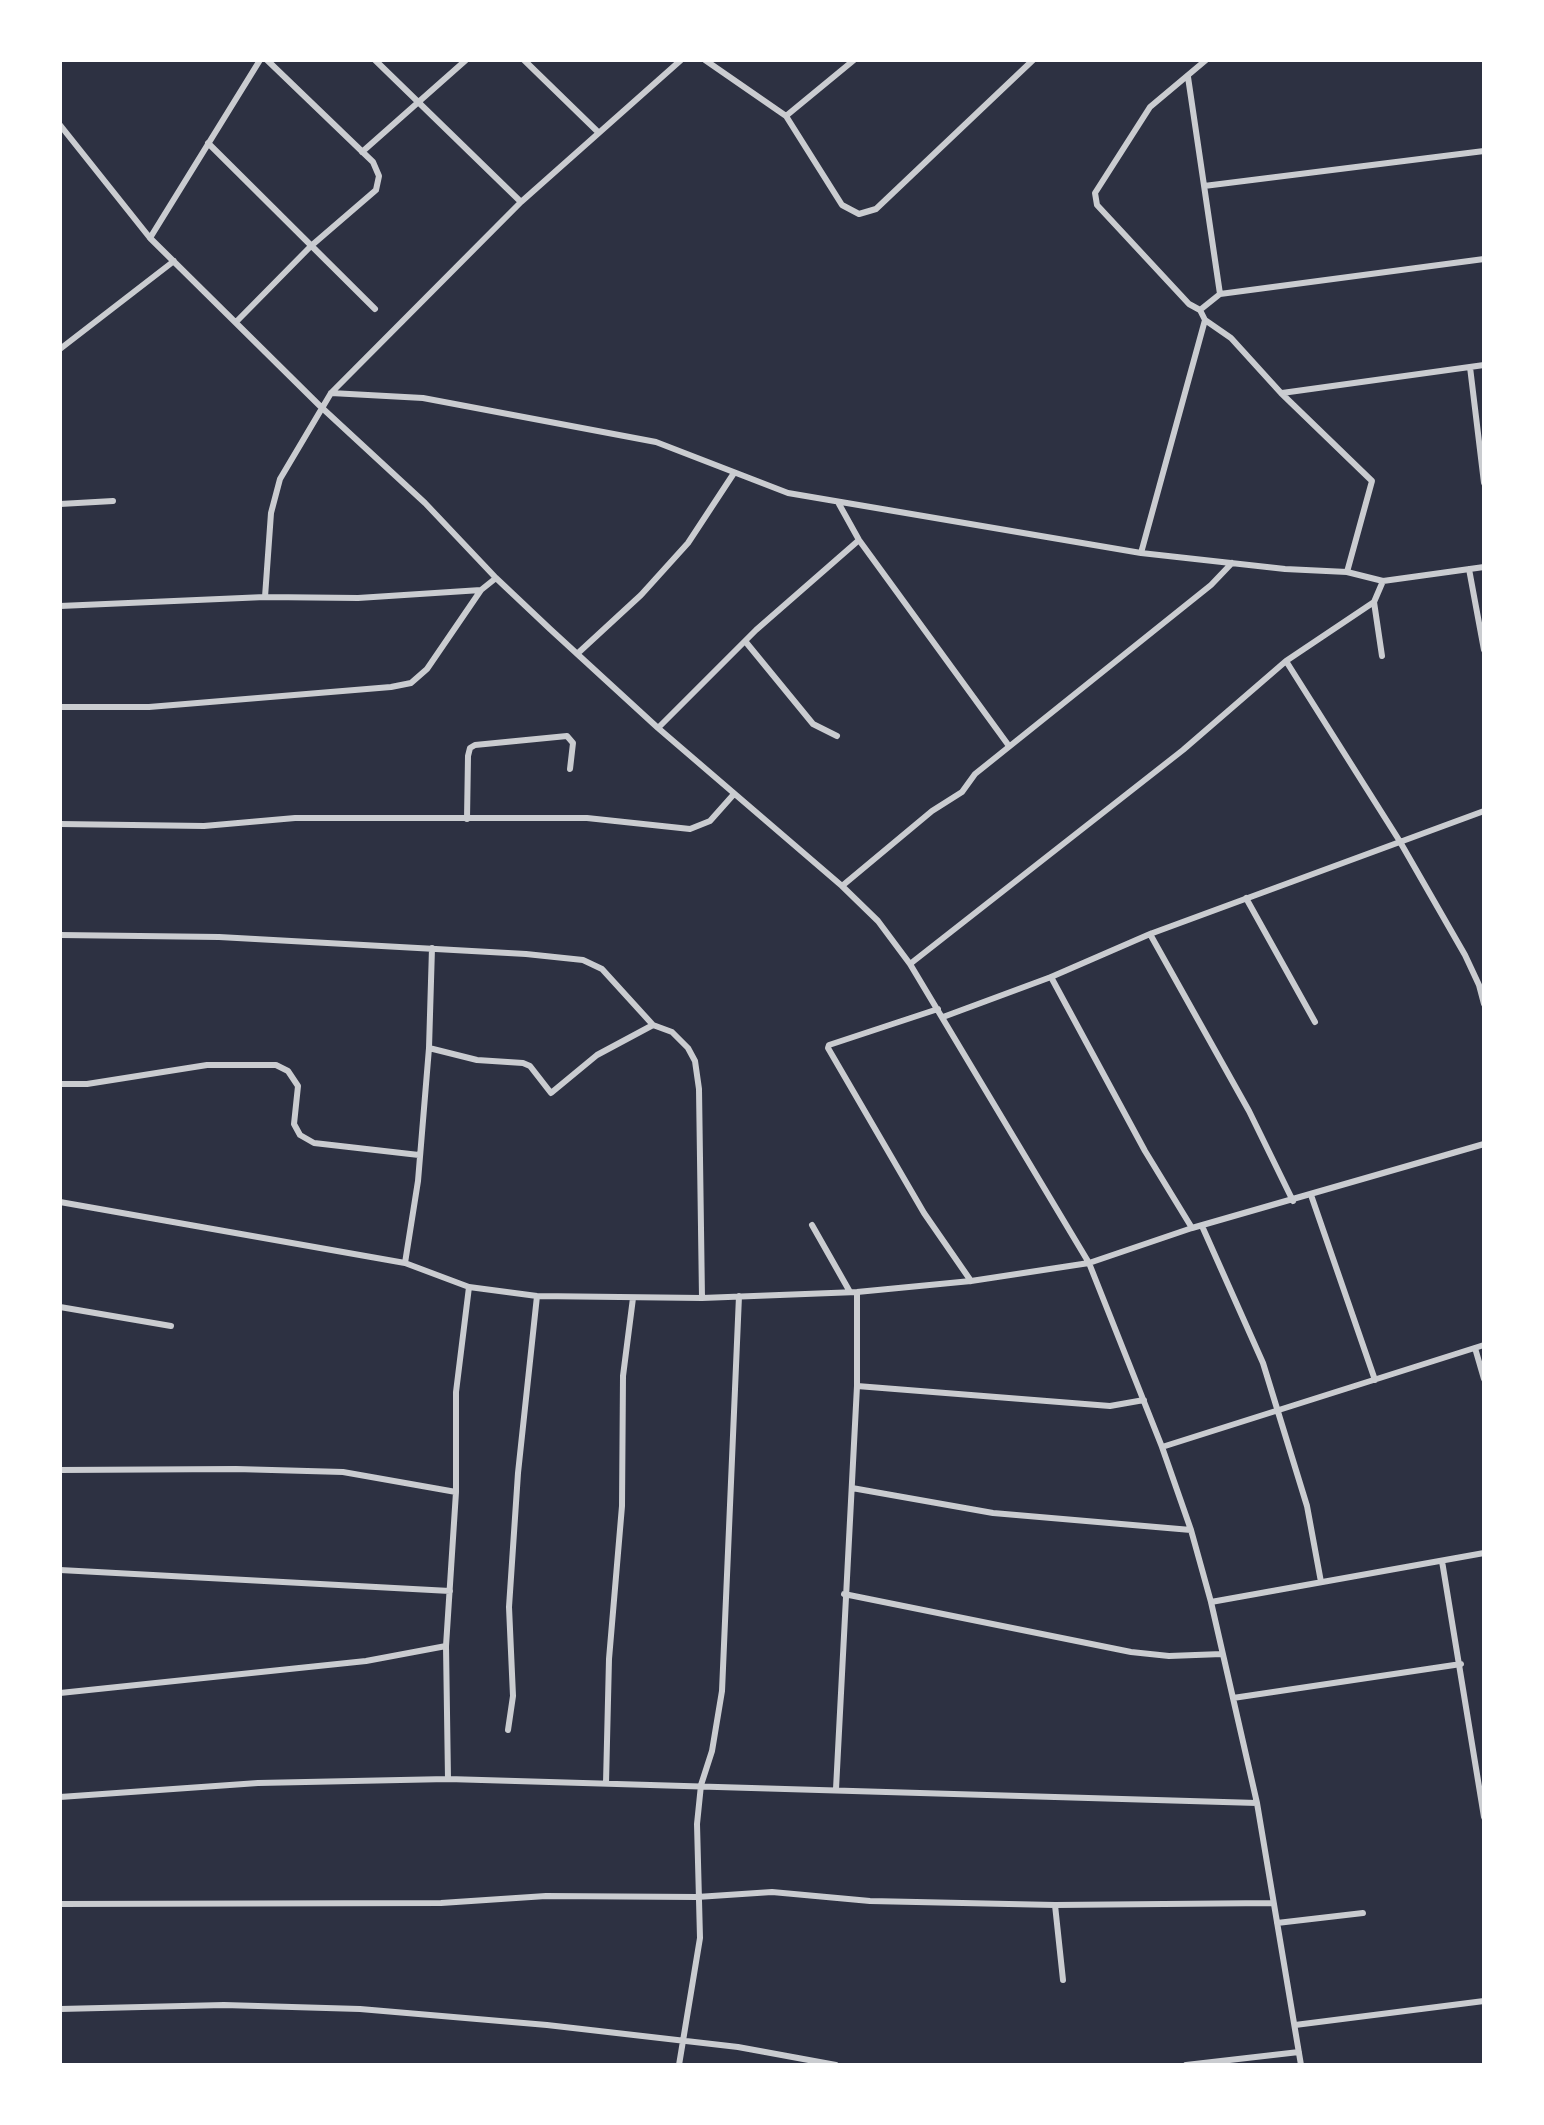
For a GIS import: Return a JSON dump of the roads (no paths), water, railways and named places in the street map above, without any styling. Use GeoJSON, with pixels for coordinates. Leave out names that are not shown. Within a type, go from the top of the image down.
{"type":"FeatureCollection","features":[{"type":"Feature","properties":{"kind":"street"},"geometry":{"type":"LineString","coordinates":[[150,238],[264,60],[373,162],[379,176],[376,190],[311,246],[237,322]]}},
{"type":"Feature","properties":{"kind":"street"},"geometry":{"type":"LineString","coordinates":[[375,60],[521,202]]}},
{"type":"Feature","properties":{"kind":"street"},"geometry":{"type":"LineString","coordinates":[[362,152],[466,60]]}},
{"type":"Feature","properties":{"kind":"street"},"geometry":{"type":"LineString","coordinates":[[524,60],[598,132]]}},
{"type":"Feature","properties":{"kind":"street"},"geometry":{"type":"LineString","coordinates":[[264,596],[271,513],[280,478],[330,393],[521,202],[680,60]]}},
{"type":"Feature","properties":{"kind":"street"},"geometry":{"type":"LineString","coordinates":[[705,60],[786,116],[842,205],[859,214],[876,209],[1033,60]]}},
{"type":"Feature","properties":{"kind":"street"},"geometry":{"type":"LineString","coordinates":[[786,116],[854,60]]}},
{"type":"Feature","properties":{"kind":"street"},"geometry":{"type":"LineString","coordinates":[[1206,60],[1150,107],[1096,193],[1097,205],[1175,293],[1230,338],[1372,481],[1347,572]]}},
{"type":"Feature","properties":{"kind":"street"},"geometry":{"type":"LineString","coordinates":[[1188,76],[1220,294]]}},
{"type":"Feature","properties":{"kind":"street"},"geometry":{"type":"LineString","coordinates":[[60,124],[150,238],[174,262],[577,654],[842,886],[878,921],[910,964],[1089,1263],[1192,1530],[1257,1803],[1301,2065]]}},
{"type":"Feature","properties":{"kind":"street"},"geometry":{"type":"LineString","coordinates":[[208,143],[375,310]]}},
{"type":"Feature","properties":{"kind":"street"},"geometry":{"type":"LineString","coordinates":[[1204,186],[1484,151]]}},
{"type":"Feature","properties":{"kind":"street"},"geometry":{"type":"LineString","coordinates":[[1200,310],[1220,294],[1484,259]]}},
{"type":"Feature","properties":{"kind":"street"},"geometry":{"type":"LineString","coordinates":[[60,349],[174,262]]}},
{"type":"Feature","properties":{"kind":"street"},"geometry":{"type":"LineString","coordinates":[[1141,553],[1204,320]]}},
{"type":"Feature","properties":{"kind":"street"},"geometry":{"type":"LineString","coordinates":[[1281,393],[1484,365]]}},
{"type":"Feature","properties":{"kind":"street"},"geometry":{"type":"LineString","coordinates":[[1470,367],[1484,484]]}},
{"type":"Feature","properties":{"kind":"street"},"geometry":{"type":"LineString","coordinates":[[330,393],[422,398],[656,442],[788,493],[1141,553],[1347,572],[1383,581],[1484,567]]}},
{"type":"Feature","properties":{"kind":"street"},"geometry":{"type":"LineString","coordinates":[[577,654],[641,596],[688,543],[734,473]]}},
{"type":"Feature","properties":{"kind":"street"},"geometry":{"type":"LineString","coordinates":[[60,504],[114,500]]}},
{"type":"Feature","properties":{"kind":"street"},"geometry":{"type":"LineString","coordinates":[[838,503],[859,540],[1009,746]]}},
{"type":"Feature","properties":{"kind":"street"},"geometry":{"type":"LineString","coordinates":[[658,728],[745,641],[859,540]]}},
{"type":"Feature","properties":{"kind":"street"},"geometry":{"type":"LineString","coordinates":[[842,886],[932,810],[962,792],[975,774],[1210,585],[1232,563]]}},
{"type":"Feature","properties":{"kind":"street"},"geometry":{"type":"LineString","coordinates":[[1469,570],[1484,650]]}},
{"type":"Feature","properties":{"kind":"street"},"geometry":{"type":"LineString","coordinates":[[60,707],[149,706],[412,683],[428,668],[481,590],[496,578]]}},
{"type":"Feature","properties":{"kind":"street"},"geometry":{"type":"LineString","coordinates":[[1382,656],[1374,602],[1383,581]]}},
{"type":"Feature","properties":{"kind":"street"},"geometry":{"type":"LineString","coordinates":[[60,606],[264,596],[358,598],[481,590]]}},
{"type":"Feature","properties":{"kind":"street"},"geometry":{"type":"LineString","coordinates":[[910,964],[1183,750],[1286,662],[1374,602]]}},
{"type":"Feature","properties":{"kind":"street"},"geometry":{"type":"LineString","coordinates":[[745,641],[813,724],[838,736]]}},
{"type":"Feature","properties":{"kind":"street"},"geometry":{"type":"LineString","coordinates":[[1286,662],[1399,840],[1464,955],[1484,1004]]}},
{"type":"Feature","properties":{"kind":"street"},"geometry":{"type":"LineString","coordinates":[[467,819],[468,756],[475,745],[567,736],[573,743],[570,769]]}},
{"type":"Feature","properties":{"kind":"street"},"geometry":{"type":"LineString","coordinates":[[60,824],[204,826],[296,818],[587,818],[690,829],[710,820],[734,794]]}},
{"type":"Feature","properties":{"kind":"street"},"geometry":{"type":"LineString","coordinates":[[971,1281],[924,1213],[829,1045],[1050,977],[1150,934],[1484,811]]}},
{"type":"Feature","properties":{"kind":"street"},"geometry":{"type":"LineString","coordinates":[[1246,898],[1315,1022]]}},
{"type":"Feature","properties":{"kind":"street"},"geometry":{"type":"LineString","coordinates":[[1150,934],[1249,1111],[1292,1201]]}},
{"type":"Feature","properties":{"kind":"street"},"geometry":{"type":"LineString","coordinates":[[60,935],[219,937],[432,948],[583,960],[602,969],[653,1025],[672,1032],[695,1062],[699,1089],[702,1298]]}},
{"type":"Feature","properties":{"kind":"street"},"geometry":{"type":"LineString","coordinates":[[404,1264],[418,1180],[429,1048],[432,948]]}},
{"type":"Feature","properties":{"kind":"street"},"geometry":{"type":"LineString","coordinates":[[1050,977],[1145,1152],[1192,1228]]}},
{"type":"Feature","properties":{"kind":"street"},"geometry":{"type":"LineString","coordinates":[[429,1048],[477,1060],[523,1063],[530,1066],[551,1093],[597,1055],[653,1025]]}},
{"type":"Feature","properties":{"kind":"street"},"geometry":{"type":"LineString","coordinates":[[60,1084],[87,1084],[207,1065],[276,1065],[288,1072],[298,1086],[294,1124],[300,1135],[314,1143],[418,1155]]}},
{"type":"Feature","properties":{"kind":"street"},"geometry":{"type":"LineString","coordinates":[[60,1202],[404,1264],[468,1287],[537,1296],[702,1298],[854,1292],[971,1281],[1089,1263],[1192,1228],[1484,1144]]}},
{"type":"Feature","properties":{"kind":"street"},"geometry":{"type":"LineString","coordinates":[[1311,1196],[1375,1380]]}},
{"type":"Feature","properties":{"kind":"street"},"geometry":{"type":"LineString","coordinates":[[812,1225],[854,1292],[857,1386],[836,1788]]}},
{"type":"Feature","properties":{"kind":"street"},"geometry":{"type":"LineString","coordinates":[[1202,1226],[1262,1363],[1307,1506],[1321,1582]]}},
{"type":"Feature","properties":{"kind":"street"},"geometry":{"type":"LineString","coordinates":[[448,1779],[446,1646],[456,1492],[456,1392],[468,1287]]}},
{"type":"Feature","properties":{"kind":"street"},"geometry":{"type":"LineString","coordinates":[[508,1730],[513,1696],[509,1607],[518,1473],[537,1296]]}},
{"type":"Feature","properties":{"kind":"street"},"geometry":{"type":"LineString","coordinates":[[679,2065],[700,1938],[697,1824],[701,1785],[712,1751],[722,1692],[738,1296]]}},
{"type":"Feature","properties":{"kind":"street"},"geometry":{"type":"LineString","coordinates":[[606,1783],[608,1659],[622,1506],[622,1376],[633,1298]]}},
{"type":"Feature","properties":{"kind":"street"},"geometry":{"type":"LineString","coordinates":[[60,1308],[171,1326]]}},
{"type":"Feature","properties":{"kind":"street"},"geometry":{"type":"LineString","coordinates":[[1162,1446],[1480,1346],[1484,1379]]}},
{"type":"Feature","properties":{"kind":"street"},"geometry":{"type":"LineString","coordinates":[[857,1386],[1110,1406],[1144,1400]]}},
{"type":"Feature","properties":{"kind":"street"},"geometry":{"type":"LineString","coordinates":[[60,1470],[344,1472],[456,1492]]}},
{"type":"Feature","properties":{"kind":"street"},"geometry":{"type":"LineString","coordinates":[[852,1488],[993,1513],[1192,1530]]}},
{"type":"Feature","properties":{"kind":"street"},"geometry":{"type":"LineString","coordinates":[[1211,1602],[1484,1552]]}},
{"type":"Feature","properties":{"kind":"street"},"geometry":{"type":"LineString","coordinates":[[1442,1560],[1484,1817]]}},
{"type":"Feature","properties":{"kind":"street"},"geometry":{"type":"LineString","coordinates":[[60,1570],[450,1592]]}},
{"type":"Feature","properties":{"kind":"street"},"geometry":{"type":"LineString","coordinates":[[844,1594],[1131,1652],[1169,1656],[1222,1654]]}},
{"type":"Feature","properties":{"kind":"street"},"geometry":{"type":"LineString","coordinates":[[60,1693],[366,1662],[446,1646]]}},
{"type":"Feature","properties":{"kind":"street"},"geometry":{"type":"LineString","coordinates":[[1233,1698],[1461,1664]]}},
{"type":"Feature","properties":{"kind":"street"},"geometry":{"type":"LineString","coordinates":[[60,1797],[258,1783],[448,1779],[1257,1803]]}},
{"type":"Feature","properties":{"kind":"street"},"geometry":{"type":"LineString","coordinates":[[60,1904],[441,1903],[546,1896],[772,1892],[870,1901],[1055,1905],[1273,1903]]}},
{"type":"Feature","properties":{"kind":"street"},"geometry":{"type":"LineString","coordinates":[[1055,1905],[1064,1980]]}},
{"type":"Feature","properties":{"kind":"street"},"geometry":{"type":"LineString","coordinates":[[1277,1922],[1363,1913]]}},
{"type":"Feature","properties":{"kind":"street"},"geometry":{"type":"LineString","coordinates":[[1295,2025],[1484,2001]]}},
{"type":"Feature","properties":{"kind":"street"},"geometry":{"type":"LineString","coordinates":[[60,2009],[224,2005],[360,2009],[738,2047],[836,2065]]}},
{"type":"Feature","properties":{"kind":"street"},"geometry":{"type":"LineString","coordinates":[[1186,2065],[1299,2052]]}}]}
